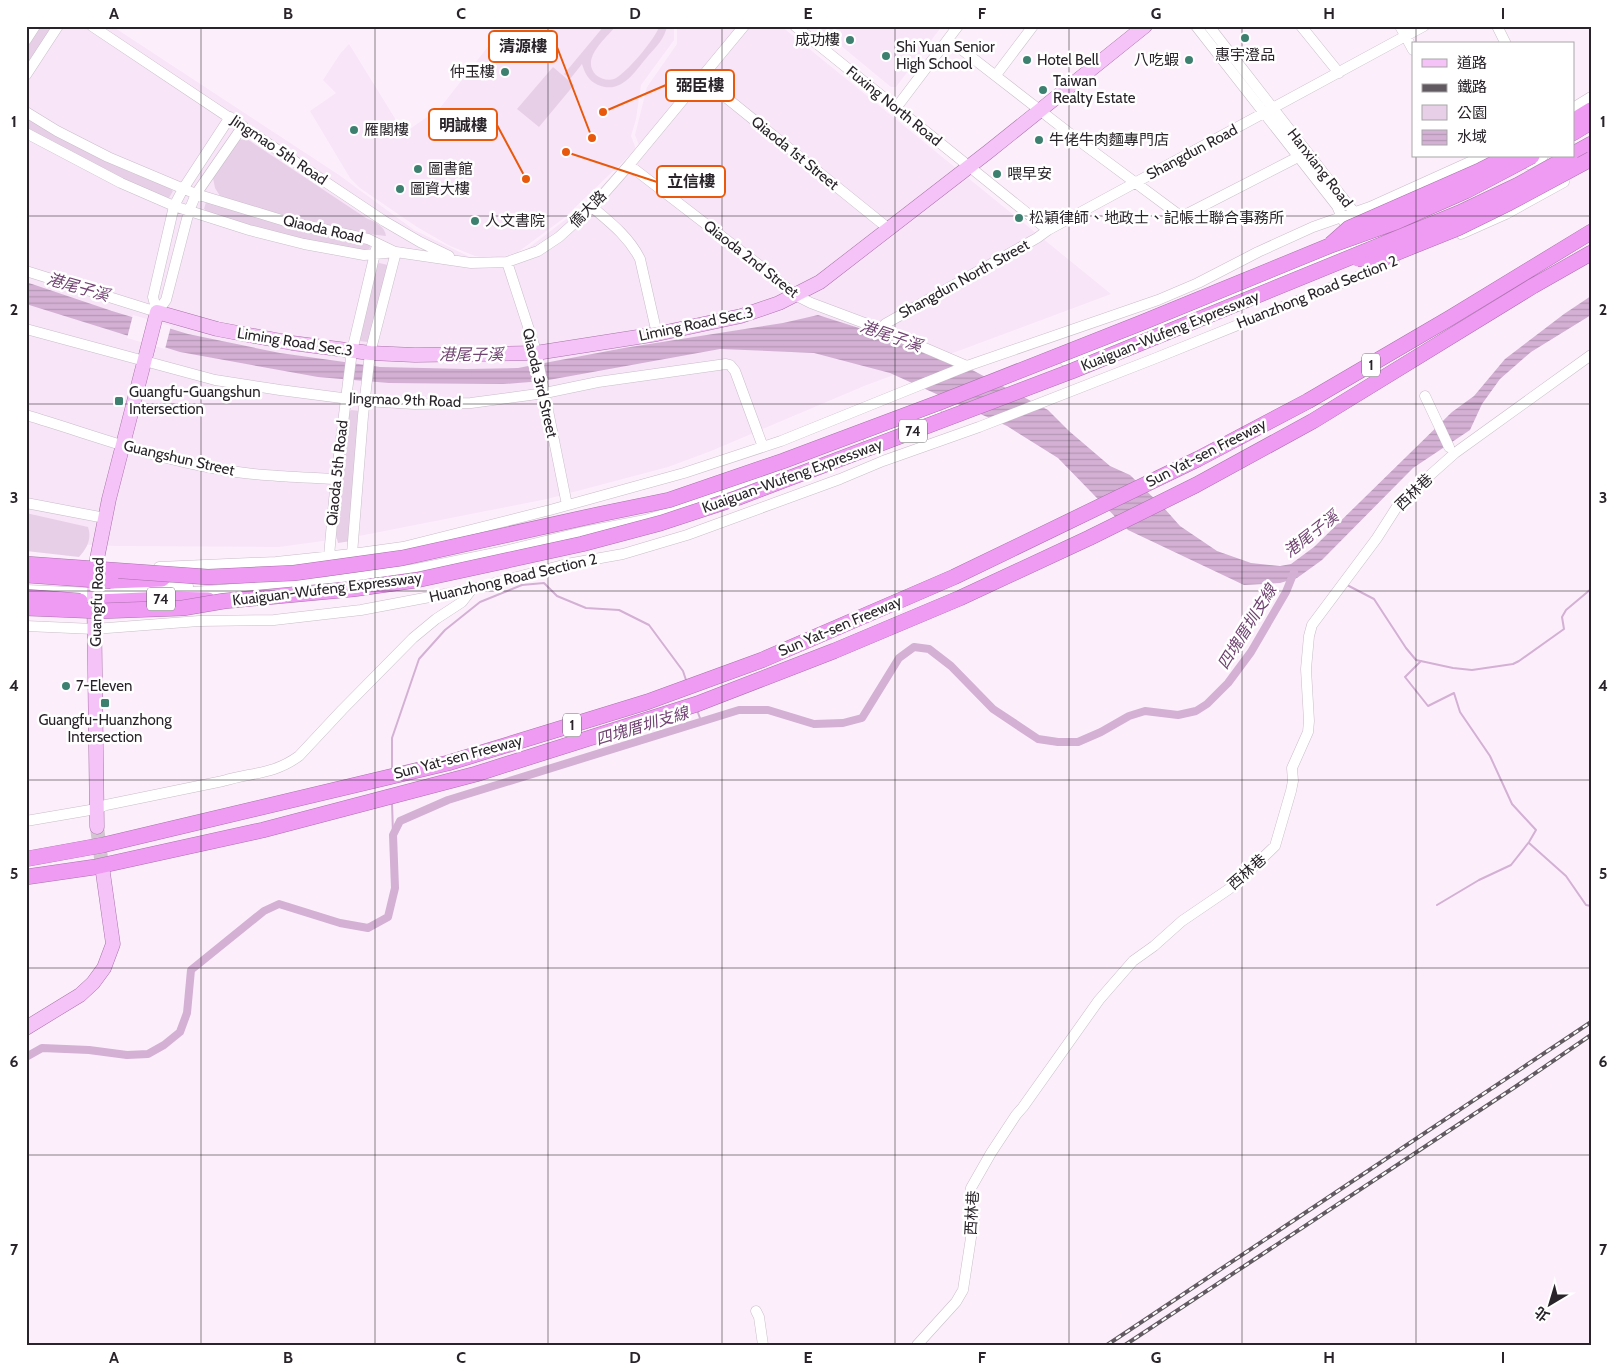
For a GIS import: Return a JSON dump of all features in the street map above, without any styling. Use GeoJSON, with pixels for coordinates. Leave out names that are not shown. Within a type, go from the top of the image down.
{"type":"FeatureCollection","features":[{"type":"Feature","properties":{"kind":"highway"},"geometry":{"type":"LineString","coordinates":[[1574,119],[1591,110]]}},
{"type":"Feature","properties":{"kind":"highway"},"geometry":{"type":"LineString","coordinates":[[1574,132],[1591,122]]}},
{"type":"Feature","properties":{"kind":"highway","name":"Kuaiguan-Wufeng Expressway"},"geometry":{"type":"LineString","coordinates":[[1574,154],[1591,144]]}},
{"type":"Feature","properties":{"kind":"highway"},"geometry":{"type":"LineString","coordinates":[[1329,246],[1349,228],[1504,158]]}},
{"type":"Feature","properties":{"kind":"highway","name":"Kuaiguan-Wufeng Expressway"},"geometry":{"type":"LineString","coordinates":[[26,575],[111,581],[294,573],[402,558],[669,500],[783,462],[938,403],[1159,316],[1329,246],[1396,222],[1466,191],[1529,158]]}},
{"type":"Feature","properties":{"kind":"highway","name":"Kuaiguan-Wufeng Expressway"},"geometry":{"type":"LineString","coordinates":[[26,597],[97,602],[166,599],[224,601],[353,589],[417,580],[582,544],[661,523],[737,498],[1072,371],[1356,245],[1459,213],[1518,185],[1567,158]]}},
{"type":"Feature","properties":{"kind":"highway"},"geometry":{"type":"LineString","coordinates":[[1356,245],[1380,259],[1458,228],[1591,159]]}},
{"type":"Feature","properties":{"kind":"highway","name":"Sun Yat-sen Freeway"},"geometry":{"type":"LineString","coordinates":[[26,859],[103,845],[448,762],[647,702],[762,660],[954,577],[1198,459],[1308,401],[1450,318],[1591,232]]}},
{"type":"Feature","properties":{"kind":"highway","name":"Sun Yat-sen Freeway"},"geometry":{"type":"LineString","coordinates":[[26,877],[94,867],[263,830],[476,774],[697,704],[834,651],[942,605],[1108,529],[1196,485],[1313,421],[1533,286],[1591,253]]}},
{"type":"Feature","properties":{"kind":"highway"},"geometry":{"type":"LineString","coordinates":[[26,564],[208,577]]}},
{"type":"Feature","properties":{"kind":"highway"},"geometry":{"type":"LineString","coordinates":[[26,608],[100,611],[183,608],[224,601]]}},
{"type":"Feature","properties":{"kind":"main road","name":"Liming Road Sec.3"},"geometry":{"type":"LineString","coordinates":[[157,313],[226,330],[292,343],[370,353],[458,355],[536,353],[657,334],[760,311],[820,282],[1145,26]]}},
{"type":"Feature","properties":{"kind":"main road","name":"Guangfu Road"},"geometry":{"type":"LineString","coordinates":[[97,827],[94,629],[96,564],[105,518],[157,313]]}},
{"type":"Feature","properties":{"kind":"main road"},"geometry":{"type":"LineString","coordinates":[[26,1028],[80,995],[104,968],[113,944],[102,866]]}},
{"type":"Feature","properties":{"kind":"street"},"geometry":{"type":"LineString","coordinates":[[26,40],[36,26]]}},
{"type":"Feature","properties":{"kind":"street"},"geometry":{"type":"LineString","coordinates":[[26,75],[58,26]]}},
{"type":"Feature","properties":{"kind":"street","name":"Jingmao 5th Road"},"geometry":{"type":"LineString","coordinates":[[92,26],[384,221],[420,242],[445,254],[471,263]]}},
{"type":"Feature","properties":{"kind":"street","name":"僑大路"},"geometry":{"type":"LineString","coordinates":[[396,252],[471,263],[507,262],[538,251],[559,237],[592,207],[744,26]]}},
{"type":"Feature","properties":{"kind":"street","name":"Fuxing North Road"},"geometry":{"type":"LineString","coordinates":[[794,26],[969,166]]}},
{"type":"Feature","properties":{"kind":"street"},"geometry":{"type":"LineString","coordinates":[[896,108],[958,26]]}},
{"type":"Feature","properties":{"kind":"street"},"geometry":{"type":"LineString","coordinates":[[996,75],[1033,26]]}},
{"type":"Feature","properties":{"kind":"street","name":"Hanxiang Road"},"geometry":{"type":"LineString","coordinates":[[1196,26],[1354,212],[1356,245]]}},
{"type":"Feature","properties":{"kind":"street","name":"Hanxiang Road"},"geometry":{"type":"LineString","coordinates":[[1210,26],[1269,111],[1298,157],[1337,206],[1368,272]]}},
{"type":"Feature","properties":{"kind":"street"},"geometry":{"type":"LineString","coordinates":[[1301,26],[1339,73]]}},
{"type":"Feature","properties":{"kind":"street"},"geometry":{"type":"LineString","coordinates":[[1400,26],[1412,48]]}},
{"type":"Feature","properties":{"kind":"street","name":"Shangdun Road"},"geometry":{"type":"LineString","coordinates":[[1048,230],[1424,26]]}},
{"type":"Feature","properties":{"kind":"street"},"geometry":{"type":"LineString","coordinates":[[1497,26],[1505,42]]}},
{"type":"Feature","properties":{"kind":"street"},"geometry":{"type":"LineString","coordinates":[[948,39],[1135,183],[1180,215],[1185,215],[1298,157]]}},
{"type":"Feature","properties":{"kind":"street","name":"Qiaoda 1st Street"},"geometry":{"type":"LineString","coordinates":[[702,78],[889,229]]}},
{"type":"Feature","properties":{"kind":"street"},"geometry":{"type":"LineString","coordinates":[[1574,107],[1591,97]]}},
{"type":"Feature","properties":{"kind":"street","name":"Qiaoda Road"},"geometry":{"type":"LineString","coordinates":[[26,112],[75,141],[108,157],[196,194],[276,218],[368,239],[396,252]]}},
{"type":"Feature","properties":{"kind":"street"},"geometry":{"type":"LineString","coordinates":[[157,313],[153,297],[174,206],[230,117]]}},
{"type":"Feature","properties":{"kind":"street"},"geometry":{"type":"LineString","coordinates":[[157,313],[166,300],[189,211],[196,194],[243,126]]}},
{"type":"Feature","properties":{"kind":"street"},"geometry":{"type":"LineString","coordinates":[[1574,139],[1591,129]]}},
{"type":"Feature","properties":{"kind":"street","name":"Qiaoda Road"},"geometry":{"type":"LineString","coordinates":[[26,133],[121,183],[189,211],[249,230],[364,255],[396,252]]}},
{"type":"Feature","properties":{"kind":"street"},"geometry":{"type":"LineString","coordinates":[[26,558],[96,564],[169,567],[276,562],[352,554],[403,547],[684,473],[781,441],[967,366],[1134,310],[1198,283],[1305,230],[1430,181],[1477,158]]}},
{"type":"Feature","properties":{"kind":"street","name":"Huanzhong Road Section 2"},"geometry":{"type":"LineString","coordinates":[[1356,245],[1500,176],[1530,158]]}},
{"type":"Feature","properties":{"kind":"street","name":"Huanzhong Road Section 2"},"geometry":{"type":"LineString","coordinates":[[26,584],[94,590],[171,593],[324,582],[416,569],[500,552],[578,532],[645,520],[735,492],[1144,333],[1356,245],[1484,188],[1539,158]]}},
{"type":"Feature","properties":{"kind":"street","name":"Qiaoda 2nd Street"},"geometry":{"type":"LineString","coordinates":[[629,165],[760,265],[795,295],[967,366]]}},
{"type":"Feature","properties":{"kind":"street"},"geometry":{"type":"LineString","coordinates":[[969,166],[1048,230]]}},
{"type":"Feature","properties":{"kind":"street","name":"Huanzhong Road Section 2"},"geometry":{"type":"LineString","coordinates":[[26,626],[94,629],[198,621],[274,620],[361,610],[472,589],[567,564],[623,554],[687,535],[979,427],[1156,358],[1451,239],[1506,214],[1591,167]]}},
{"type":"Feature","properties":{"kind":"street"},"geometry":{"type":"LineString","coordinates":[[592,207],[620,231],[636,250],[640,259],[657,334]]}},
{"type":"Feature","properties":{"kind":"street"},"geometry":{"type":"LineString","coordinates":[[384,221],[402,238],[407,253]]}},
{"type":"Feature","properties":{"kind":"street","name":"Shangdun North Street"},"geometry":{"type":"LineString","coordinates":[[882,330],[885,324],[1048,230]]}},
{"type":"Feature","properties":{"kind":"street","name":"Qiaoda 5th Road"},"geometry":{"type":"LineString","coordinates":[[328,556],[352,351],[377,243]]}},
{"type":"Feature","properties":{"kind":"street","name":"Qiaoda 5th Road"},"geometry":{"type":"LineString","coordinates":[[352,554],[370,353],[396,252]]}},
{"type":"Feature","properties":{"kind":"street","name":"Qiaoda 3rd Street"},"geometry":{"type":"LineString","coordinates":[[507,262],[536,353],[567,505]]}},
{"type":"Feature","properties":{"kind":"street"},"geometry":{"type":"LineString","coordinates":[[26,271],[157,313]]}},
{"type":"Feature","properties":{"kind":"street"},"geometry":{"type":"LineString","coordinates":[[1134,310],[1156,358]]}},
{"type":"Feature","properties":{"kind":"street","name":"Jingmao 9th Road"},"geometry":{"type":"LineString","coordinates":[[26,329],[146,357],[215,380],[365,401],[415,404],[471,403],[598,382],[722,364],[730,365],[735,371],[763,447]]}},
{"type":"Feature","properties":{"kind":"street","name":"西林巷"},"geometry":{"type":"LineString","coordinates":[[918,1345],[956,1302],[963,1290],[974,1218],[970,1197],[971,1188],[1016,1115],[1099,1000],[1133,961],[1154,946],[1182,921],[1229,888],[1275,846],[1291,791],[1292,768],[1308,732],[1306,669],[1312,625],[1377,538],[1400,502],[1455,453],[1591,355]]}},
{"type":"Feature","properties":{"kind":"street","name":"Huanzhong Road Section 2"},"geometry":{"type":"LineString","coordinates":[[26,590],[147,589],[277,581],[357,572],[487,550],[587,524],[655,513],[725,490],[939,409],[1005,387]]}},
{"type":"Feature","properties":{"kind":"street"},"geometry":{"type":"LineString","coordinates":[[1425,396],[1448,447]]}},
{"type":"Feature","properties":{"kind":"street","name":"Guangshun Street"},"geometry":{"type":"LineString","coordinates":[[26,415],[157,456],[218,469],[272,476],[336,479]]}},
{"type":"Feature","properties":{"kind":"street"},"geometry":{"type":"LineString","coordinates":[[26,503],[105,518]]}},
{"type":"Feature","properties":{"kind":"street"},"geometry":{"type":"LineString","coordinates":[[26,821],[96,809],[106,805],[262,773],[275,770],[291,762],[413,638],[436,619],[462,602],[472,589]]}},
{"type":"Feature","properties":{"kind":"street"},"geometry":{"type":"LineString","coordinates":[[756,1311],[759,1317],[763,1345]]}},
{"type":"Feature","properties":{"kind":"shaded area"},"geometry":{"type":"Polygon","coordinates":[[[26,26],[112,26],[339,175],[414,230],[474,259],[496,263],[518,256],[587,203],[631,154],[564,218],[518,252],[496,259],[475,256],[450,246],[417,227],[360,188],[350,178],[310,111],[336,93],[323,80],[349,44],[404,133],[440,108],[501,30],[497,26],[674,26],[674,40],[641,85],[636,119],[631,136],[636,149],[639,145],[635,135],[647,87],[677,44],[677,26],[781,26],[1111,294],[864,386],[711,451],[668,467],[547,499],[359,536],[279,547],[118,546],[26,542],[26,26]]]}},
{"type":"Feature","properties":{"kind":"shaded area","name":"Shi Yuan Senior High School"},"geometry":{"type":"Polygon","coordinates":[[[817,26],[942,26],[896,87],[891,87],[817,26]]]}},
{"type":"Feature","properties":{"kind":"green space"},"geometry":{"type":"Polygon","coordinates":[[[39,26],[54,26],[26,69],[26,45],[39,26]]]}},
{"type":"Feature","properties":{"kind":"green space"},"geometry":{"type":"Polygon","coordinates":[[[604,26],[616,26],[596,49],[591,62],[592,69],[596,75],[602,79],[609,80],[619,76],[632,64],[653,38],[659,26],[667,26],[657,46],[633,74],[621,84],[614,87],[598,85],[588,77],[582,64],[570,79],[564,74],[604,26]]]}},
{"type":"Feature","properties":{"kind":"green space"},"geometry":{"type":"Polygon","coordinates":[[[553,67],[574,85],[539,127],[517,109],[553,67]]]}},
{"type":"Feature","properties":{"kind":"green space"},"geometry":{"type":"Polygon","coordinates":[[[26,117],[105,160],[132,173],[158,182],[173,191],[169,198],[138,187],[26,128],[26,117]]]}},
{"type":"Feature","properties":{"kind":"green space"},"geometry":{"type":"Polygon","coordinates":[[[247,139],[379,225],[384,230],[386,236],[368,234],[268,211],[220,196],[215,188],[213,178],[239,140],[247,139]]]}},
{"type":"Feature","properties":{"kind":"green space"},"geometry":{"type":"Polygon","coordinates":[[[206,202],[371,244],[368,253],[295,239],[209,213],[204,209],[206,202]]]}},
{"type":"Feature","properties":{"kind":"green space"},"geometry":{"type":"Polygon","coordinates":[[[379,263],[388,265],[368,342],[359,341],[375,268],[379,263]]]}},
{"type":"Feature","properties":{"kind":"green space"},"geometry":{"type":"Polygon","coordinates":[[[351,410],[360,411],[351,541],[338,543],[336,535],[348,414],[351,410]]]}},
{"type":"Feature","properties":{"kind":"green space"},"geometry":{"type":"Polygon","coordinates":[[[26,513],[88,527],[88,543],[79,557],[26,551],[26,513]]]}},
{"type":"Feature","properties":{"kind":"water"},"geometry":{"type":"Polygon","coordinates":[[[26,282],[188,334],[280,353],[380,367],[518,368],[624,348],[783,323],[818,315],[944,355],[1048,410],[1069,431],[1110,466],[1130,475],[1180,526],[1217,551],[1251,563],[1280,566],[1291,564],[1314,547],[1452,412],[1474,396],[1505,359],[1591,296],[1591,315],[1531,352],[1500,379],[1482,404],[1470,430],[1413,468],[1322,560],[1297,578],[1280,583],[1244,585],[1128,530],[1058,458],[1007,426],[890,373],[814,353],[720,349],[543,381],[503,384],[389,383],[318,377],[180,352],[26,304],[26,282]]]}},
{"type":"Feature","properties":{"kind":"pier"},"geometry":{"type":"Polygon","coordinates":[[[133,315],[171,326],[165,349],[127,338],[133,315]]]}},
{"type":"Feature","properties":{"kind":"waterway","name":"四塊厝圳支線"},"geometry":{"type":"LineString","coordinates":[[26,1057],[42,1048],[89,1050],[127,1055],[148,1054],[164,1045],[180,1032],[187,1013],[191,970],[264,911],[279,904],[340,923],[368,928],[388,917],[395,888],[393,835],[400,821],[448,800],[739,710],[768,710],[814,724],[843,723],[862,718],[899,658],[914,647],[929,649],[951,666],[993,709],[1038,739],[1078,742],[1101,732],[1129,716],[1145,711],[1178,715],[1196,711],[1207,704],[1228,683],[1251,652],[1286,592],[1294,572]]}},
{"type":"Feature","properties":{"kind":"waterway"},"geometry":{"type":"LineString","coordinates":[[392,770],[392,738],[419,659],[445,630],[480,602],[522,585],[544,583],[557,596],[586,608],[619,610],[649,625],[683,671],[686,680]]}},
{"type":"Feature","properties":{"kind":"waterway"},"geometry":{"type":"LineString","coordinates":[[1347,585],[1374,599],[1416,660],[1472,670],[1513,664],[1519,661],[1564,629],[1562,617],[1566,610],[1591,589]]}},
{"type":"Feature","properties":{"kind":"waterway"},"geometry":{"type":"LineString","coordinates":[[1421,661],[1405,677],[1428,706],[1454,693],[1460,712],[1490,756],[1512,804],[1536,830],[1511,865],[1479,880],[1437,905]]}},
{"type":"Feature","properties":{"kind":"waterway"},"geometry":{"type":"LineString","coordinates":[[697,710],[701,721]]}},
{"type":"Feature","properties":{"kind":"waterway"},"geometry":{"type":"LineString","coordinates":[[392,802],[393,835]]}},
{"type":"Feature","properties":{"kind":"waterway"},"geometry":{"type":"LineString","coordinates":[[1529,843],[1566,876],[1586,905],[1591,906]]}},
{"type":"Feature","properties":{"kind":"tunnel"},"geometry":{"type":"LineString","coordinates":[[97,827],[102,866]]}},
{"type":"Feature","properties":{"kind":"railway"},"geometry":{"type":"LineString","coordinates":[[1107,1345],[1591,1022]]}},
{"type":"Feature","properties":{"kind":"railway"},"geometry":{"type":"LineString","coordinates":[[1125,1345],[1591,1035]]}},
{"type":"Feature","properties":{"kind":"place","name":"惠宇澄品"},"geometry":{"type":"Point","coordinates":[1245,38]}},
{"type":"Feature","properties":{"kind":"place","name":"成功樓"},"geometry":{"type":"Point","coordinates":[850,40]}},
{"type":"Feature","properties":{"kind":"place","name":"Shi Yuan Senior High School"},"geometry":{"type":"Point","coordinates":[886,56]}},
{"type":"Feature","properties":{"kind":"place","name":"Hotel Bell"},"geometry":{"type":"Point","coordinates":[1027,60]}},
{"type":"Feature","properties":{"kind":"place","name":"八吃蝦"},"geometry":{"type":"Point","coordinates":[1189,60]}},
{"type":"Feature","properties":{"kind":"place","name":"仲玉樓"},"geometry":{"type":"Point","coordinates":[505,72]}},
{"type":"Feature","properties":{"kind":"place","name":"Taiwan Realty Estate"},"geometry":{"type":"Point","coordinates":[1043,90]}},
{"type":"Feature","properties":{"kind":"place","name":"弼臣樓"},"geometry":{"type":"Point","coordinates":[603,112]}},
{"type":"Feature","properties":{"kind":"place","name":"雁閣樓"},"geometry":{"type":"Point","coordinates":[354,130]}},
{"type":"Feature","properties":{"kind":"place","name":"清源樓"},"geometry":{"type":"Point","coordinates":[592,138]}},
{"type":"Feature","properties":{"kind":"place","name":"牛佬牛肉麵專門店"},"geometry":{"type":"Point","coordinates":[1039,140]}},
{"type":"Feature","properties":{"kind":"place","name":"立信樓"},"geometry":{"type":"Point","coordinates":[566,152]}},
{"type":"Feature","properties":{"kind":"place","name":"圖書館"},"geometry":{"type":"Point","coordinates":[418,169]}},
{"type":"Feature","properties":{"kind":"place","name":"喂早安"},"geometry":{"type":"Point","coordinates":[997,174]}},
{"type":"Feature","properties":{"kind":"place","name":"明誠樓"},"geometry":{"type":"Point","coordinates":[526,179]}},
{"type":"Feature","properties":{"kind":"place","name":"圖資大樓"},"geometry":{"type":"Point","coordinates":[400,189]}},
{"type":"Feature","properties":{"kind":"place","name":"松穎律師、地政士、記帳士聯合事務所"},"geometry":{"type":"Point","coordinates":[1019,218]}},
{"type":"Feature","properties":{"kind":"place","name":"人文書院"},"geometry":{"type":"Point","coordinates":[475,221]}},
{"type":"Feature","properties":{"kind":"place","name":"Guangfu-Guangshun Intersection"},"geometry":{"type":"Point","coordinates":[119,401]}},
{"type":"Feature","properties":{"kind":"place","name":"7-Eleven"},"geometry":{"type":"Point","coordinates":[66,686]}},
{"type":"Feature","properties":{"kind":"place","name":"Guangfu-Huanzhong Intersection"},"geometry":{"type":"Point","coordinates":[105,703]}},
{"type":"Feature","properties":{"kind":"water label","name":"港尾子溪"},"geometry":{"type":"Point","coordinates":[78,287]}},
{"type":"Feature","properties":{"kind":"water label","name":"港尾子溪"},"geometry":{"type":"Point","coordinates":[891,336]}},
{"type":"Feature","properties":{"kind":"water label","name":"港尾子溪"},"geometry":{"type":"Point","coordinates":[471,354]}},
{"type":"Feature","properties":{"kind":"water label","name":"港尾子溪"},"geometry":{"type":"Point","coordinates":[1311,534]}}]}
